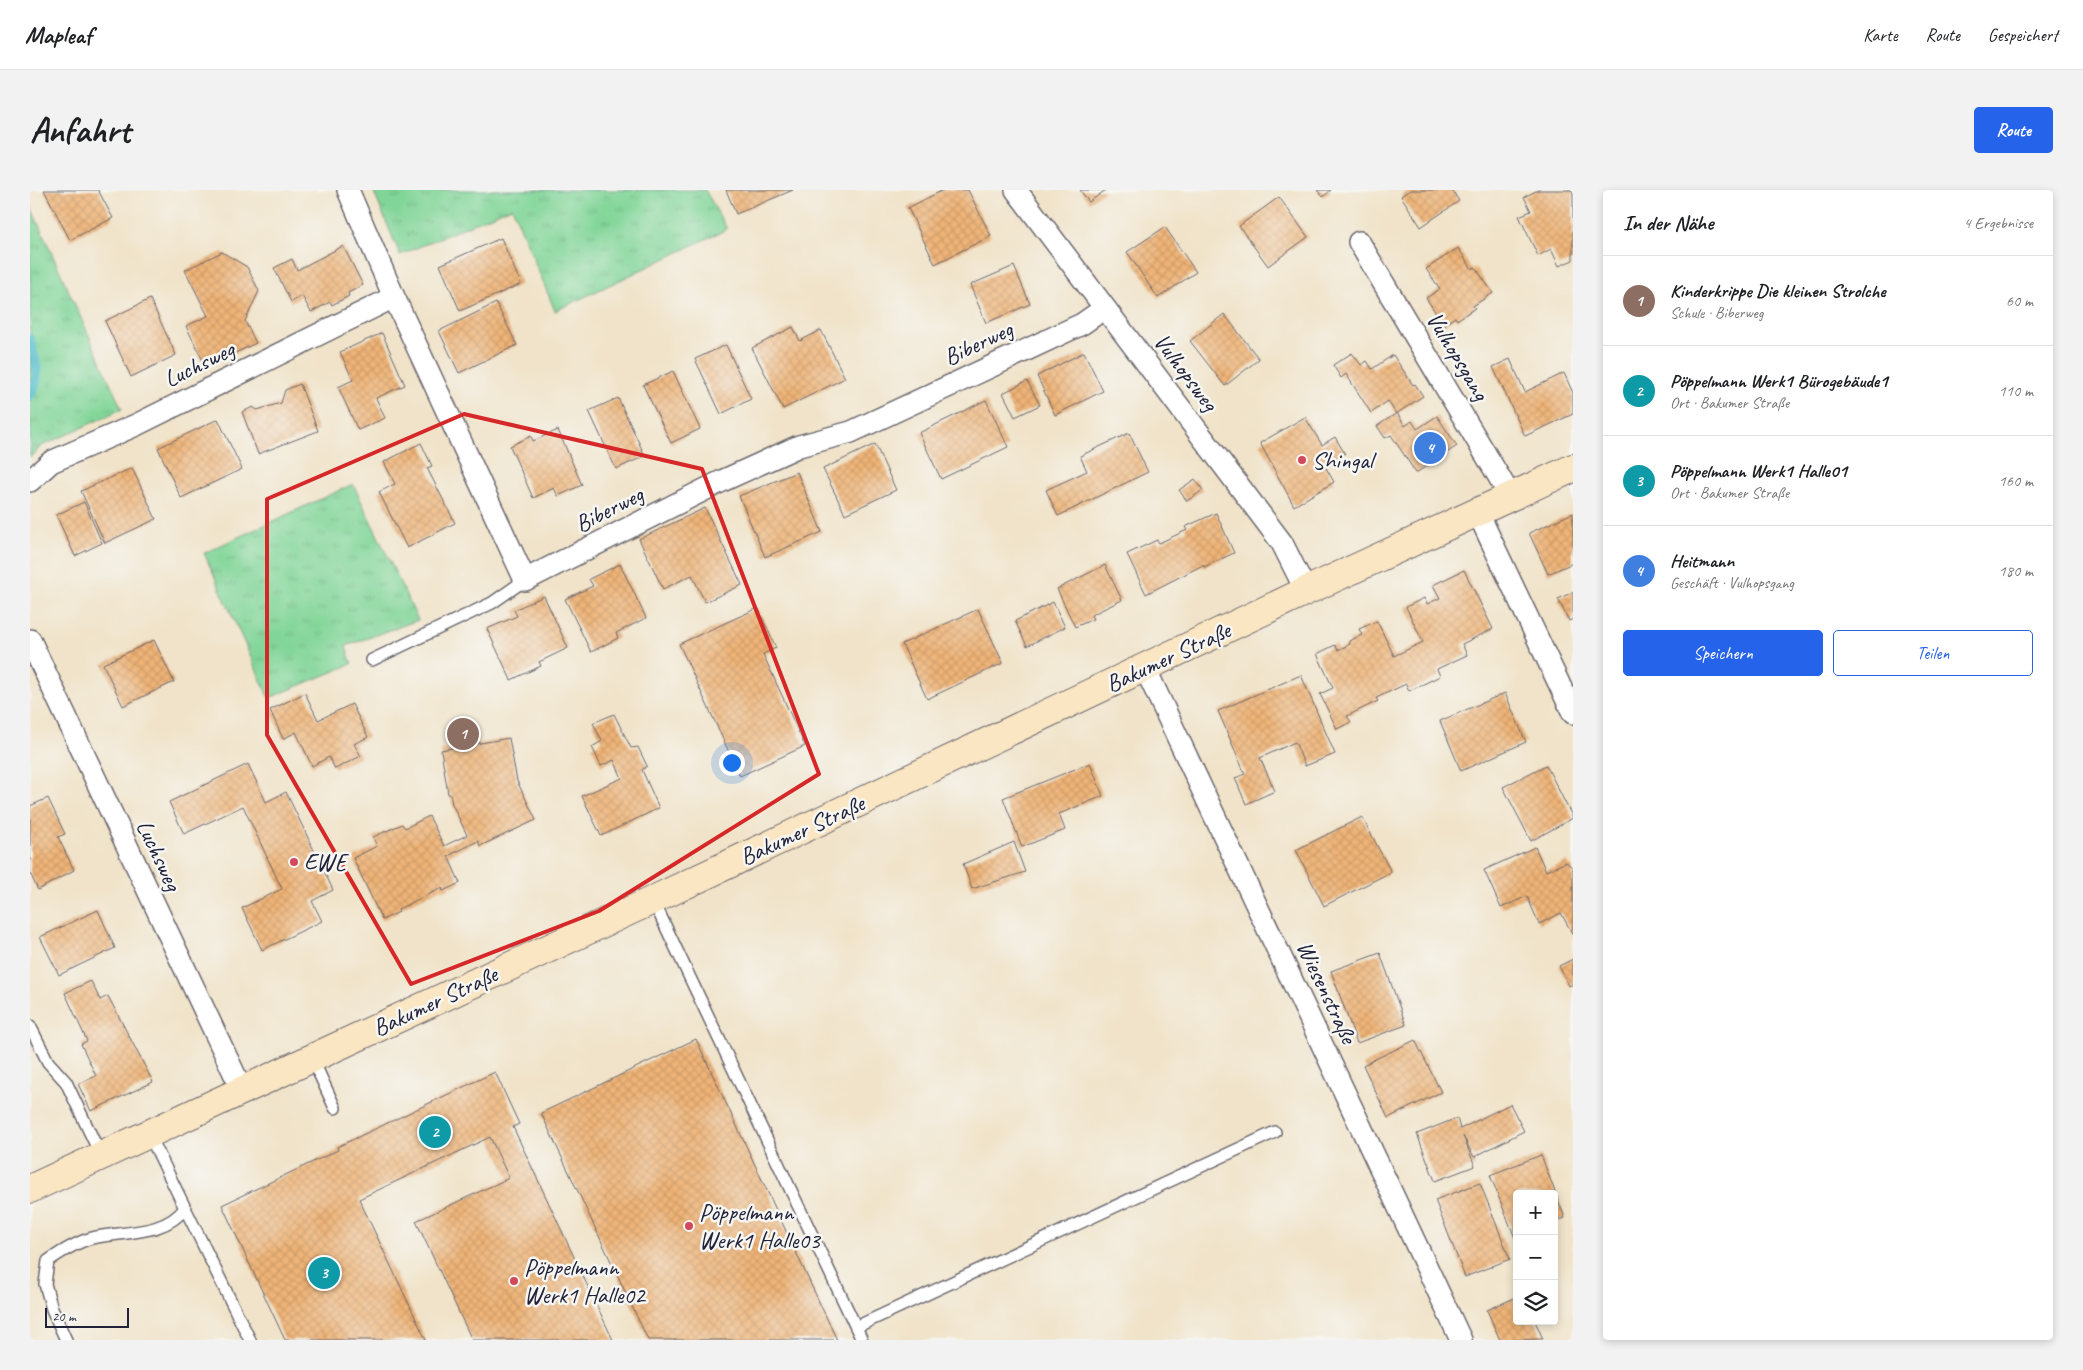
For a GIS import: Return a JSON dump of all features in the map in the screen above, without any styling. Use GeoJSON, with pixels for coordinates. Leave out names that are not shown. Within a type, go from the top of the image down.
{"type":"FeatureCollection","features":[{"type":"Feature","properties":{"kind":"main road","name":"Bakumer Straße"},"geometry":{"type":"LineString","coordinates":[[30,1189],[653,900],[1306,591],[1573,468]]}},
{"type":"Feature","properties":{"kind":"street"},"geometry":{"type":"LineString","coordinates":[[348,190],[394,297],[525,580]]}},
{"type":"Feature","properties":{"kind":"street","name":"Vulhopsweg"},"geometry":{"type":"LineString","coordinates":[[1016,190],[1282,543],[1306,591]]}},
{"type":"Feature","properties":{"kind":"street","name":"Vulhopsgang"},"geometry":{"type":"LineString","coordinates":[[1359,242],[1511,497]]}},
{"type":"Feature","properties":{"kind":"street","name":"Luchsweg"},"geometry":{"type":"LineString","coordinates":[[30,481],[51,462],[136,425],[394,297]]}},
{"type":"Feature","properties":{"kind":"street","name":"Biberweg"},"geometry":{"type":"LineString","coordinates":[[525,580],[722,481],[799,446],[851,432],[1082,324],[1105,308]]}},
{"type":"Feature","properties":{"kind":"street"},"geometry":{"type":"LineString","coordinates":[[1478,513],[1573,713]]}},
{"type":"Feature","properties":{"kind":"street","name":"Luchsweg"},"geometry":{"type":"LineString","coordinates":[[30,640],[242,1090]]}},
{"type":"Feature","properties":{"kind":"street","name":"Wiesenstraße"},"geometry":{"type":"LineString","coordinates":[[1145,668],[1461,1340]]}},
{"type":"Feature","properties":{"kind":"lane"},"geometry":{"type":"LineString","coordinates":[[372,660],[492,602],[525,580]]}},
{"type":"Feature","properties":{"kind":"lane"},"geometry":{"type":"LineString","coordinates":[[653,900],[862,1340]]}},
{"type":"Feature","properties":{"kind":"lane"},"geometry":{"type":"LineString","coordinates":[[30,1026],[48,1062],[66,1082],[101,1156]]}},
{"type":"Feature","properties":{"kind":"lane"},"geometry":{"type":"LineString","coordinates":[[312,1058],[335,1108]]}},
{"type":"Feature","properties":{"kind":"lane"},"geometry":{"type":"LineString","coordinates":[[856,1327],[1275,1132]]}},
{"type":"Feature","properties":{"kind":"lane"},"geometry":{"type":"LineString","coordinates":[[149,1134],[250,1340]]}},
{"type":"Feature","properties":{"kind":"lane"},"geometry":{"type":"LineString","coordinates":[[66,1340],[52,1309],[44,1284],[48,1261],[64,1250],[91,1238],[123,1235],[159,1227],[179,1216],[185,1208]]}},
{"type":"Feature","properties":{"kind":"highlighted area"},"geometry":{"type":"Polygon","coordinates":[[[464,414],[702,469],[819,774],[599,911],[411,984],[267,735],[267,499],[464,414]]]}},
{"type":"Feature","properties":{"kind":"green space"},"geometry":{"type":"Polygon","coordinates":[[[373,190],[705,190],[727,229],[555,311],[512,207],[400,255],[373,190]]]}},
{"type":"Feature","properties":{"kind":"green space"},"geometry":{"type":"Polygon","coordinates":[[[30,205],[122,409],[42,446],[30,457],[30,205]]]}},
{"type":"Feature","properties":{"kind":"green space"},"geometry":{"type":"Polygon","coordinates":[[[353,484],[418,620],[346,646],[352,664],[269,698],[204,553],[353,484]]]}},
{"type":"Feature","properties":{"kind":"building"},"geometry":{"type":"Polygon","coordinates":[[[44,190],[98,190],[113,218],[70,240],[44,190]]]}},
{"type":"Feature","properties":{"kind":"building"},"geometry":{"type":"Polygon","coordinates":[[[726,190],[793,190],[736,214],[726,190]]]}},
{"type":"Feature","properties":{"kind":"building"},"geometry":{"type":"Polygon","coordinates":[[[943,190],[968,190],[991,236],[935,264],[908,208],[943,190]]]}},
{"type":"Feature","properties":{"kind":"building"},"geometry":{"type":"Polygon","coordinates":[[[1080,190],[1106,190],[1089,202],[1080,190]]]}},
{"type":"Feature","properties":{"kind":"building"},"geometry":{"type":"Polygon","coordinates":[[[1317,190],[1331,190],[1323,197],[1317,190]]]}},
{"type":"Feature","properties":{"kind":"building"},"geometry":{"type":"Polygon","coordinates":[[[1410,190],[1452,190],[1459,201],[1421,227],[1401,196],[1410,190]]]}},
{"type":"Feature","properties":{"kind":"building"},"geometry":{"type":"Polygon","coordinates":[[[1538,190],[1573,190],[1573,260],[1559,266],[1551,249],[1538,256],[1519,216],[1531,211],[1524,197],[1538,190]]]}},
{"type":"Feature","properties":{"kind":"building"},"geometry":{"type":"Polygon","coordinates":[[[1279,197],[1308,237],[1268,266],[1239,226],[1279,197]]]}},
{"type":"Feature","properties":{"kind":"building"},"geometry":{"type":"Polygon","coordinates":[[[1165,227],[1196,272],[1158,298],[1127,252],[1165,227]]]}},
{"type":"Feature","properties":{"kind":"building"},"geometry":{"type":"Polygon","coordinates":[[[501,238],[521,284],[460,311],[440,265],[501,238]]]}},
{"type":"Feature","properties":{"kind":"building"},"geometry":{"type":"Polygon","coordinates":[[[343,246],[363,285],[348,293],[349,296],[332,305],[330,302],[311,312],[302,296],[291,302],[274,268],[292,259],[297,270],[343,246]]]}},
{"type":"Feature","properties":{"kind":"building"},"geometry":{"type":"Polygon","coordinates":[[[1458,248],[1472,269],[1475,267],[1493,293],[1473,306],[1475,308],[1457,320],[1455,317],[1444,325],[1426,298],[1440,289],[1426,269],[1458,248]]]}},
{"type":"Feature","properties":{"kind":"building"},"geometry":{"type":"Polygon","coordinates":[[[222,252],[247,267],[259,291],[245,321],[256,343],[206,367],[186,326],[208,316],[185,270],[222,252]]]}},
{"type":"Feature","properties":{"kind":"building"},"geometry":{"type":"Polygon","coordinates":[[[1014,266],[1030,304],[986,323],[970,285],[1014,266]]]}},
{"type":"Feature","properties":{"kind":"building"},"geometry":{"type":"Polygon","coordinates":[[[150,299],[176,355],[131,377],[105,321],[150,299]]]}},
{"type":"Feature","properties":{"kind":"building"},"geometry":{"type":"Polygon","coordinates":[[[496,303],[517,345],[459,373],[439,331],[496,303]]]}},
{"type":"Feature","properties":{"kind":"building"},"geometry":{"type":"Polygon","coordinates":[[[1224,314],[1259,359],[1225,386],[1190,341],[1224,314]]]}},
{"type":"Feature","properties":{"kind":"building"},"geometry":{"type":"Polygon","coordinates":[[[793,327],[800,341],[821,330],[845,378],[783,409],[752,348],[793,327]]]}},
{"type":"Feature","properties":{"kind":"building"},"geometry":{"type":"Polygon","coordinates":[[[382,333],[405,385],[376,398],[385,418],[358,430],[338,387],[353,380],[340,352],[382,333]]]}},
{"type":"Feature","properties":{"kind":"building"},"geometry":{"type":"Polygon","coordinates":[[[726,345],[751,399],[721,414],[695,359],[726,345]]]}},
{"type":"Feature","properties":{"kind":"building"},"geometry":{"type":"Polygon","coordinates":[[[1084,352],[1103,391],[1055,415],[1037,376],[1084,352]]]}},
{"type":"Feature","properties":{"kind":"building"},"geometry":{"type":"Polygon","coordinates":[[[1352,353],[1361,365],[1367,361],[1372,369],[1393,355],[1413,385],[1415,384],[1423,396],[1396,414],[1388,401],[1371,413],[1346,374],[1341,378],[1333,365],[1352,353]]]}},
{"type":"Feature","properties":{"kind":"building"},"geometry":{"type":"Polygon","coordinates":[[[1510,359],[1525,392],[1564,373],[1573,393],[1573,414],[1525,436],[1493,367],[1510,359]]]}},
{"type":"Feature","properties":{"kind":"building"},"geometry":{"type":"Polygon","coordinates":[[[673,371],[700,429],[671,443],[643,385],[673,371]]]}},
{"type":"Feature","properties":{"kind":"building"},"geometry":{"type":"Polygon","coordinates":[[[1027,381],[1040,405],[1015,417],[1003,393],[1027,381]]]}},
{"type":"Feature","properties":{"kind":"building"},"geometry":{"type":"Polygon","coordinates":[[[300,384],[318,431],[258,454],[242,412],[253,407],[257,410],[281,403],[285,390],[300,384]]]}},
{"type":"Feature","properties":{"kind":"building"},"geometry":{"type":"Polygon","coordinates":[[[618,398],[645,456],[616,469],[589,411],[618,398]]]}},
{"type":"Feature","properties":{"kind":"building"},"geometry":{"type":"Polygon","coordinates":[[[986,400],[1008,447],[941,479],[919,433],[986,400]]]}},
{"type":"Feature","properties":{"kind":"building"},"geometry":{"type":"Polygon","coordinates":[[[1397,413],[1405,426],[1412,421],[1417,429],[1437,416],[1457,446],[1416,473],[1391,435],[1385,438],[1377,426],[1397,413]]]}},
{"type":"Feature","properties":{"kind":"building","name":"Shingal"},"geometry":{"type":"Polygon","coordinates":[[[1305,417],[1322,445],[1335,437],[1345,454],[1325,466],[1334,482],[1294,506],[1260,443],[1305,417]]]}},
{"type":"Feature","properties":{"kind":"building"},"geometry":{"type":"Polygon","coordinates":[[[218,419],[242,469],[181,498],[158,448],[218,419]]]}},
{"type":"Feature","properties":{"kind":"building"},"geometry":{"type":"Polygon","coordinates":[[[558,430],[582,485],[558,496],[554,488],[533,498],[510,446],[531,436],[533,441],[558,430]]]}},
{"type":"Feature","properties":{"kind":"building"},"geometry":{"type":"Polygon","coordinates":[[[1129,433],[1148,472],[1058,516],[1046,490],[1087,471],[1080,456],[1129,433]]]}},
{"type":"Feature","properties":{"kind":"building"},"geometry":{"type":"Polygon","coordinates":[[[421,443],[432,466],[427,468],[455,523],[407,548],[379,492],[395,484],[384,462],[421,443]]]}},
{"type":"Feature","properties":{"kind":"building"},"geometry":{"type":"Polygon","coordinates":[[[875,444],[896,490],[845,514],[823,469],[875,444]]]}},
{"type":"Feature","properties":{"kind":"building"},"geometry":{"type":"Polygon","coordinates":[[[132,468],[156,519],[105,543],[81,491],[132,468]]]}},
{"type":"Feature","properties":{"kind":"building"},"geometry":{"type":"Polygon","coordinates":[[[797,472],[822,532],[765,557],[739,496],[797,472]]]}},
{"type":"Feature","properties":{"kind":"building"},"geometry":{"type":"Polygon","coordinates":[[[1195,479],[1203,490],[1187,501],[1179,490],[1195,479]]]}},
{"type":"Feature","properties":{"kind":"building"},"geometry":{"type":"Polygon","coordinates":[[[84,502],[102,543],[75,556],[56,515],[84,502]]]}},
{"type":"Feature","properties":{"kind":"building"},"geometry":{"type":"Polygon","coordinates":[[[705,508],[742,585],[705,602],[692,575],[663,589],[639,539],[705,508]]]}},
{"type":"Feature","properties":{"kind":"building"},"geometry":{"type":"Polygon","coordinates":[[[1216,513],[1234,553],[1204,567],[1203,565],[1146,594],[1127,554],[1157,540],[1159,543],[1187,530],[1185,527],[1216,513]]]}},
{"type":"Feature","properties":{"kind":"building"},"geometry":{"type":"Polygon","coordinates":[[[1573,513],[1573,563],[1548,574],[1529,533],[1573,513]]]}},
{"type":"Feature","properties":{"kind":"building"},"geometry":{"type":"Polygon","coordinates":[[[620,564],[646,618],[616,633],[618,638],[591,652],[565,599],[593,586],[589,579],[620,564]]]}},
{"type":"Feature","properties":{"kind":"building"},"geometry":{"type":"Polygon","coordinates":[[[1105,565],[1122,600],[1091,615],[1093,619],[1075,627],[1057,589],[1105,565]]]}},
{"type":"Feature","properties":{"kind":"building"},"geometry":{"type":"Polygon","coordinates":[[[1464,570],[1493,629],[1462,644],[1467,655],[1437,669],[1440,676],[1409,691],[1406,684],[1376,698],[1378,701],[1347,716],[1351,722],[1337,729],[1320,694],[1333,688],[1317,654],[1335,645],[1338,650],[1350,644],[1349,641],[1362,635],[1359,629],[1377,621],[1394,656],[1423,642],[1406,607],[1424,598],[1427,604],[1440,598],[1433,585],[1464,570]]]}},
{"type":"Feature","properties":{"kind":"building"},"geometry":{"type":"Polygon","coordinates":[[[1573,592],[1573,619],[1569,621],[1558,599],[1573,592]]]}},
{"type":"Feature","properties":{"kind":"building"},"geometry":{"type":"Polygon","coordinates":[[[544,596],[568,648],[539,662],[541,666],[511,680],[487,629],[517,616],[514,610],[544,596]]]}},
{"type":"Feature","properties":{"kind":"building"},"geometry":{"type":"Polygon","coordinates":[[[1053,602],[1065,627],[1027,646],[1015,621],[1053,602]]]}},
{"type":"Feature","properties":{"kind":"building"},"geometry":{"type":"Polygon","coordinates":[[[758,608],[776,648],[763,654],[805,746],[740,776],[679,644],[758,608]]]}},
{"type":"Feature","properties":{"kind":"building"},"geometry":{"type":"Polygon","coordinates":[[[978,609],[1003,663],[927,699],[902,644],[978,609]]]}},
{"type":"Feature","properties":{"kind":"building"},"geometry":{"type":"Polygon","coordinates":[[[154,640],[174,682],[123,706],[103,664],[154,640]]]}},
{"type":"Feature","properties":{"kind":"building"},"geometry":{"type":"Polygon","coordinates":[[[1301,675],[1335,754],[1305,766],[1295,742],[1260,758],[1275,791],[1246,804],[1235,778],[1245,774],[1218,711],[1301,675]]]}},
{"type":"Feature","properties":{"kind":"building"},"geometry":{"type":"Polygon","coordinates":[[[305,693],[318,720],[352,704],[368,737],[354,744],[361,756],[335,769],[329,757],[312,766],[296,732],[283,739],[270,710],[305,693]]]}},
{"type":"Feature","properties":{"kind":"building"},"geometry":{"type":"Polygon","coordinates":[[[1505,693],[1526,742],[1461,771],[1440,721],[1505,693]]]}},
{"type":"Feature","properties":{"kind":"building"},"geometry":{"type":"Polygon","coordinates":[[[614,714],[631,748],[638,747],[647,766],[642,770],[659,808],[601,836],[582,796],[622,778],[614,760],[601,766],[592,747],[602,741],[593,723],[614,714]]]}},
{"type":"Feature","properties":{"kind":"building"},"geometry":{"type":"Polygon","coordinates":[[[509,738],[517,781],[536,820],[480,846],[478,841],[448,856],[460,883],[443,891],[442,888],[398,909],[399,912],[382,920],[353,858],[377,846],[373,837],[402,824],[405,828],[429,816],[444,846],[467,835],[452,804],[450,794],[448,794],[441,750],[509,738]]]}},
{"type":"Feature","properties":{"kind":"building"},"geometry":{"type":"Polygon","coordinates":[[[1090,763],[1103,796],[1059,814],[1065,830],[1022,847],[1003,798],[1090,763]]]}},
{"type":"Feature","properties":{"kind":"building","name":"EWE"},"geometry":{"type":"Polygon","coordinates":[[[248,764],[266,802],[286,792],[333,890],[312,901],[322,921],[262,950],[242,908],[282,889],[243,806],[184,834],[169,802],[248,764]]]}},
{"type":"Feature","properties":{"kind":"building"},"geometry":{"type":"Polygon","coordinates":[[[1546,765],[1573,818],[1531,841],[1503,787],[1546,765]]]}},
{"type":"Feature","properties":{"kind":"building"},"geometry":{"type":"Polygon","coordinates":[[[48,798],[65,834],[58,837],[74,870],[38,890],[30,873],[30,806],[48,798]]]}},
{"type":"Feature","properties":{"kind":"building"},"geometry":{"type":"Polygon","coordinates":[[[1362,817],[1391,872],[1324,906],[1296,850],[1362,817]]]}},
{"type":"Feature","properties":{"kind":"building"},"geometry":{"type":"Polygon","coordinates":[[[1014,842],[1025,872],[972,889],[963,864],[1014,842]]]}},
{"type":"Feature","properties":{"kind":"building"},"geometry":{"type":"Polygon","coordinates":[[[1535,847],[1546,871],[1566,862],[1573,868],[1573,935],[1561,913],[1539,924],[1527,896],[1501,908],[1484,870],[1535,847]]]}},
{"type":"Feature","properties":{"kind":"building"},"geometry":{"type":"Polygon","coordinates":[[[98,910],[115,948],[59,975],[40,937],[98,910]]]}},
{"type":"Feature","properties":{"kind":"building"},"geometry":{"type":"Polygon","coordinates":[[[1380,953],[1406,1025],[1357,1043],[1331,971],[1380,953]]]}},
{"type":"Feature","properties":{"kind":"building"},"geometry":{"type":"Polygon","coordinates":[[[1573,959],[1573,984],[1569,986],[1559,966],[1573,959]]]}},
{"type":"Feature","properties":{"kind":"building"},"geometry":{"type":"Polygon","coordinates":[[[91,981],[100,1000],[108,996],[153,1082],[91,1111],[78,1084],[96,1076],[81,1044],[87,1041],[65,993],[91,981]]]}},
{"type":"Feature","properties":{"kind":"building","name":"Pöppelmann Werk1 Halle03"},"geometry":{"type":"Polygon","coordinates":[[[696,1039],[837,1340],[648,1340],[541,1113],[696,1039]]]}},
{"type":"Feature","properties":{"kind":"building"},"geometry":{"type":"Polygon","coordinates":[[[1415,1040],[1441,1092],[1388,1118],[1363,1065],[1415,1040]]]}},
{"type":"Feature","properties":{"kind":"building"},"geometry":{"type":"Polygon","coordinates":[[[495,1072],[519,1124],[513,1127],[613,1340],[472,1340],[416,1221],[509,1178],[490,1137],[359,1199],[426,1340],[285,1340],[222,1205],[338,1150],[337,1147],[495,1072]]]}},
{"type":"Feature","properties":{"kind":"building"},"geometry":{"type":"Polygon","coordinates":[[[1510,1104],[1524,1131],[1474,1157],[1463,1136],[1475,1166],[1435,1181],[1417,1134],[1457,1118],[1460,1129],[1510,1104]]]}},
{"type":"Feature","properties":{"kind":"building"},"geometry":{"type":"Polygon","coordinates":[[[1541,1155],[1554,1190],[1513,1190],[1513,1233],[1490,1175],[1541,1155]]]}},
{"type":"Feature","properties":{"kind":"building"},"geometry":{"type":"Polygon","coordinates":[[[1480,1183],[1510,1259],[1465,1277],[1435,1200],[1480,1183]]]}},
{"type":"Feature","properties":{"kind":"building"},"geometry":{"type":"Polygon","coordinates":[[[1558,1200],[1565,1218],[1558,1221],[1558,1200]]]}},
{"type":"Feature","properties":{"kind":"building"},"geometry":{"type":"Polygon","coordinates":[[[1513,1299],[1513,1325],[1537,1325],[1543,1339],[1500,1340],[1487,1310],[1513,1299]]]}},
{"type":"Feature","properties":{"kind":"waterway"},"geometry":{"type":"LineString","coordinates":[[30,339],[37,368],[36,382],[30,396]]}},
{"type":"Feature","properties":{"kind":"place","name":"Heitmann"},"geometry":{"type":"Point","coordinates":[1430,448]}},
{"type":"Feature","properties":{"kind":"place","name":"Shingal"},"geometry":{"type":"Point","coordinates":[1302,460]}},
{"type":"Feature","properties":{"kind":"place","name":"Kinderkrippe Die kleinen Strolche"},"geometry":{"type":"Point","coordinates":[463,734]}},
{"type":"Feature","properties":{"kind":"place","name":"EWE"},"geometry":{"type":"Point","coordinates":[294,862]}},
{"type":"Feature","properties":{"kind":"place","name":"Pöppelmann Werk1 Bürogebäude1"},"geometry":{"type":"Point","coordinates":[435,1132]}},
{"type":"Feature","properties":{"kind":"place","name":"Pöppelmann Werk1 Halle03"},"geometry":{"type":"Point","coordinates":[689,1226]}},
{"type":"Feature","properties":{"kind":"place","name":"Pöppelmann Werk1 Halle01"},"geometry":{"type":"Point","coordinates":[324,1273]}},
{"type":"Feature","properties":{"kind":"place","name":"Pöppelmann Werk1 Halle02"},"geometry":{"type":"Point","coordinates":[514,1281]}}]}
